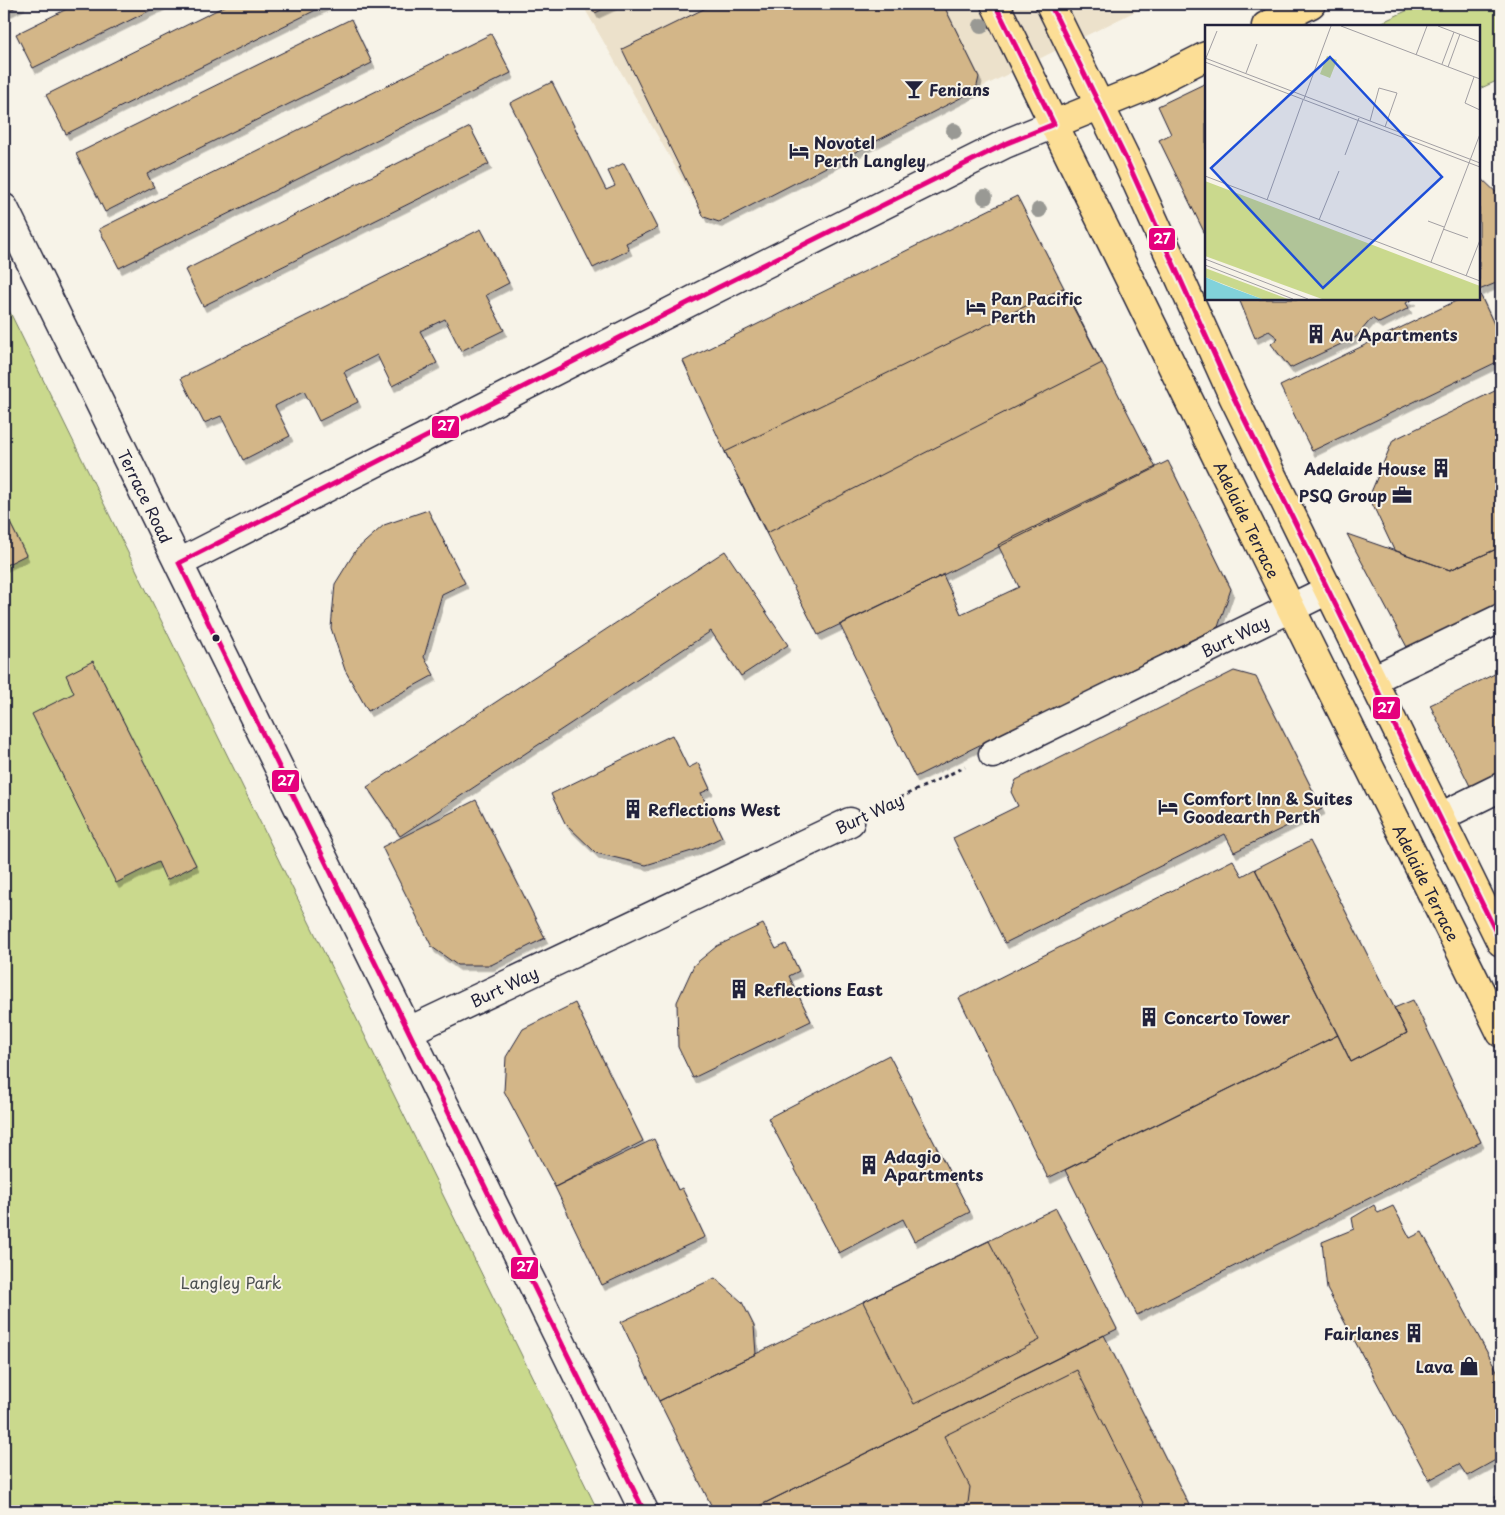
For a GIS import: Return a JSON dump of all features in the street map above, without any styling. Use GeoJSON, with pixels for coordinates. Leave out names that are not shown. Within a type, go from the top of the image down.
{"type":"FeatureCollection","features":[{"type":"Feature","properties":{"kind":"main road","name":"Adelaide Terrace"},"geometry":{"type":"LineString","coordinates":[[995,4],[1290,608],[1501,1033]]}},
{"type":"Feature","properties":{"kind":"main road"},"geometry":{"type":"LineString","coordinates":[[1050,4],[1127,161],[1233,396],[1501,942]]}},
{"type":"Feature","properties":{"kind":"main road"},"geometry":{"type":"LineString","coordinates":[[1268,25],[1311,4]]}},
{"type":"Feature","properties":{"kind":"main road"},"geometry":{"type":"LineString","coordinates":[[1054,124],[1145,87],[1205,57]]}},
{"type":"Feature","properties":{"kind":"street"},"geometry":{"type":"LineString","coordinates":[[179,563],[717,288],[1005,144],[1054,124]]}},
{"type":"Feature","properties":{"kind":"street","name":"Terrace Road"},"geometry":{"type":"LineString","coordinates":[[4,208],[644,1511]]}},
{"type":"Feature","properties":{"kind":"street","name":"Burt Way"},"geometry":{"type":"LineString","coordinates":[[993,754],[1328,590]]}},
{"type":"Feature","properties":{"kind":"street"},"geometry":{"type":"LineString","coordinates":[[1372,680],[1501,618]]}},
{"type":"Feature","properties":{"kind":"street"},"geometry":{"type":"LineString","coordinates":[[1440,817],[1501,788]]}},
{"type":"Feature","properties":{"kind":"street","name":"Burt Way"},"geometry":{"type":"LineString","coordinates":[[409,1031],[850,822]]}},
{"type":"Feature","properties":{"kind":"path","name":"Burt Way"},"geometry":{"type":"LineString","coordinates":[[850,822],[993,754]]}},
{"type":"Feature","properties":{"kind":"shaded area"},"geometry":{"type":"Polygon","coordinates":[[[582,4],[1150,4],[976,90],[704,217],[582,4]]]}},
{"type":"Feature","properties":{"kind":"green space"},"geometry":{"type":"Polygon","coordinates":[[[1421,4],[1501,4],[1501,79],[1480,89],[1480,25],[1376,25],[1421,4]]]}},
{"type":"Feature","properties":{"kind":"green space","name":"Langley Park"},"geometry":{"type":"Polygon","coordinates":[[[4,300],[598,1511],[4,1511],[4,300]]]}},
{"type":"Feature","properties":{"kind":"building"},"geometry":{"type":"Polygon","coordinates":[[[4,4],[22,4],[6,12],[4,4]]]}},
{"type":"Feature","properties":{"kind":"building"},"geometry":{"type":"Polygon","coordinates":[[[77,4],[163,4],[33,68],[16,34],[77,4]]]}},
{"type":"Feature","properties":{"kind":"building"},"geometry":{"type":"Polygon","coordinates":[[[229,4],[328,4],[66,134],[46,95],[229,4]]]}},
{"type":"Feature","properties":{"kind":"building"},"geometry":{"type":"Polygon","coordinates":[[[590,4],[614,4],[595,13],[590,4]]]}},
{"type":"Feature","properties":{"kind":"building"},"geometry":{"type":"Polygon","coordinates":[[[714,4],[943,4],[979,77],[976,90],[719,222],[704,217],[622,49],[714,4]]]}},
{"type":"Feature","properties":{"kind":"building"},"geometry":{"type":"Polygon","coordinates":[[[351,19],[372,63],[147,174],[154,187],[105,212],[76,154],[351,19]]]}},
{"type":"Feature","properties":{"kind":"building"},"geometry":{"type":"Polygon","coordinates":[[[491,34],[511,73],[119,268],[99,229],[491,34]]]}},
{"type":"Feature","properties":{"kind":"building"},"geometry":{"type":"Polygon","coordinates":[[[552,82],[606,190],[615,186],[608,171],[624,163],[657,228],[626,243],[629,250],[593,268],[510,103],[552,82]]]}},
{"type":"Feature","properties":{"kind":"building"},"geometry":{"type":"Polygon","coordinates":[[[1205,83],[1205,234],[1159,140],[1171,134],[1158,106],[1205,83]]]}},
{"type":"Feature","properties":{"kind":"building"},"geometry":{"type":"Polygon","coordinates":[[[470,127],[489,164],[203,306],[185,270],[470,127]]]}},
{"type":"Feature","properties":{"kind":"building","name":"Au Apartments"},"geometry":{"type":"Polygon","coordinates":[[[1480,177],[1501,197],[1501,281],[1480,290],[1480,177]]]}},
{"type":"Feature","properties":{"kind":"building","name":"Pan Pacific Perth"},"geometry":{"type":"Polygon","coordinates":[[[1017,196],[1156,468],[943,575],[818,635],[725,452],[683,361],[1017,196]]]}},
{"type":"Feature","properties":{"kind":"building"},"geometry":{"type":"Polygon","coordinates":[[[481,229],[509,283],[486,295],[504,330],[461,351],[445,319],[420,331],[437,363],[392,386],[377,355],[344,372],[358,402],[319,421],[304,391],[275,406],[290,436],[243,460],[221,416],[204,423],[181,378],[481,229]]]}},
{"type":"Feature","properties":{"kind":"building"},"geometry":{"type":"Polygon","coordinates":[[[1063,288],[1102,363],[767,533],[725,452],[1063,288]]]}},
{"type":"Feature","properties":{"kind":"building"},"geometry":{"type":"Polygon","coordinates":[[[1480,294],[1501,339],[1501,360],[1312,451],[1280,386],[1458,300],[1480,300],[1480,294]]]}},
{"type":"Feature","properties":{"kind":"building","name":"Au Apartments"},"geometry":{"type":"Polygon","coordinates":[[[1239,300],[1411,300],[1406,303],[1409,308],[1379,323],[1372,318],[1356,337],[1290,368],[1271,344],[1278,338],[1269,331],[1255,338],[1239,300]]]}},
{"type":"Feature","properties":{"kind":"building","name":"Adelaide House"},"geometry":{"type":"Polygon","coordinates":[[[1501,388],[1501,547],[1450,570],[1394,550],[1369,497],[1393,440],[1501,388]]]}},
{"type":"Feature","properties":{"kind":"building"},"geometry":{"type":"Polygon","coordinates":[[[1168,461],[1231,589],[1218,627],[915,777],[840,625],[943,575],[961,614],[1019,587],[998,545],[1168,461]]]}},
{"type":"Feature","properties":{"kind":"building"},"geometry":{"type":"Polygon","coordinates":[[[428,510],[465,583],[442,594],[424,657],[434,675],[368,711],[345,670],[331,628],[335,584],[356,550],[384,525],[428,510]]]}},
{"type":"Feature","properties":{"kind":"building"},"geometry":{"type":"Polygon","coordinates":[[[4,511],[26,555],[4,566],[4,511]]]}},
{"type":"Feature","properties":{"kind":"building"},"geometry":{"type":"Polygon","coordinates":[[[1347,534],[1450,570],[1501,547],[1501,603],[1408,649],[1347,534]]]}},
{"type":"Feature","properties":{"kind":"building"},"geometry":{"type":"Polygon","coordinates":[[[725,551],[788,645],[741,676],[711,631],[400,836],[367,787],[725,551]]]}},
{"type":"Feature","properties":{"kind":"building"},"geometry":{"type":"Polygon","coordinates":[[[93,661],[196,865],[166,880],[158,862],[116,883],[32,714],[74,693],[66,675],[93,661]]]}},
{"type":"Feature","properties":{"kind":"building","name":"Comfort Inn & Suites Goodearth Perth"},"geometry":{"type":"Polygon","coordinates":[[[1234,671],[1256,677],[1322,809],[1234,852],[1225,834],[1005,943],[953,838],[1018,806],[1011,792],[1016,780],[1234,671]]]}},
{"type":"Feature","properties":{"kind":"building"},"geometry":{"type":"Polygon","coordinates":[[[1501,671],[1501,773],[1471,788],[1430,705],[1501,671]]]}},
{"type":"Feature","properties":{"kind":"building","name":"Reflections West"},"geometry":{"type":"Polygon","coordinates":[[[672,735],[688,768],[698,763],[710,789],[701,793],[722,837],[695,850],[646,865],[596,853],[565,823],[551,794],[672,735]]]}},
{"type":"Feature","properties":{"kind":"building"},"geometry":{"type":"Polygon","coordinates":[[[476,800],[545,938],[491,965],[457,965],[432,947],[382,847],[476,800]]]}},
{"type":"Feature","properties":{"kind":"building"},"geometry":{"type":"Polygon","coordinates":[[[1310,841],[1407,1033],[1351,1062],[1255,869],[1310,841]]]}},
{"type":"Feature","properties":{"kind":"building","name":"Concerto Tower"},"geometry":{"type":"Polygon","coordinates":[[[1233,860],[1242,876],[1255,869],[1338,1035],[1048,1178],[959,998],[1233,860]]]}},
{"type":"Feature","properties":{"kind":"building","name":"Reflections East"},"geometry":{"type":"Polygon","coordinates":[[[763,924],[776,949],[786,944],[799,971],[789,976],[811,1021],[693,1078],[678,1047],[677,1002],[694,965],[717,946],[763,924]]]}},
{"type":"Feature","properties":{"kind":"building"},"geometry":{"type":"Polygon","coordinates":[[[1413,1000],[1481,1142],[1137,1315],[1065,1170],[1338,1035],[1351,1062],[1407,1033],[1394,1008],[1413,1000]]]}},
{"type":"Feature","properties":{"kind":"building"},"geometry":{"type":"Polygon","coordinates":[[[575,1003],[643,1141],[555,1187],[504,1091],[506,1057],[523,1029],[575,1003]]]}},
{"type":"Feature","properties":{"kind":"building","name":"Adagio Apartments"},"geometry":{"type":"Polygon","coordinates":[[[889,1055],[970,1212],[914,1241],[903,1219],[839,1253],[768,1118],[889,1055]]]}},
{"type":"Feature","properties":{"kind":"building"},"geometry":{"type":"Polygon","coordinates":[[[654,1139],[678,1190],[682,1188],[705,1237],[602,1285],[555,1187],[654,1139]]]}},
{"type":"Feature","properties":{"kind":"building","name":"Fairlanes"},"geometry":{"type":"Polygon","coordinates":[[[1374,1205],[1378,1213],[1393,1206],[1410,1238],[1422,1232],[1501,1378],[1501,1457],[1467,1476],[1459,1464],[1429,1480],[1327,1289],[1322,1242],[1354,1229],[1352,1218],[1374,1205]]]}},
{"type":"Feature","properties":{"kind":"building"},"geometry":{"type":"Polygon","coordinates":[[[1056,1208],[1117,1329],[749,1511],[714,1511],[659,1401],[1056,1208]]]}},
{"type":"Feature","properties":{"kind":"building"},"geometry":{"type":"Polygon","coordinates":[[[989,1241],[1040,1340],[914,1404],[863,1302],[989,1241]]]}},
{"type":"Feature","properties":{"kind":"building"},"geometry":{"type":"Polygon","coordinates":[[[715,1278],[742,1302],[754,1326],[756,1354],[659,1401],[621,1322],[715,1278]]]}},
{"type":"Feature","properties":{"kind":"building"},"geometry":{"type":"Polygon","coordinates":[[[1104,1335],[1192,1511],[749,1511],[1104,1335]]]}},
{"type":"Feature","properties":{"kind":"building"},"geometry":{"type":"Polygon","coordinates":[[[1077,1370],[1147,1511],[967,1511],[970,1487],[944,1436],[1077,1370]]]}},
{"type":"Feature","properties":{"kind":"building"},"geometry":{"type":"Polygon","coordinates":[[[1501,1494],[1501,1509],[1495,1497],[1501,1494]]]}},
{"type":"Feature","properties":{"kind":"transit line","name":"27"},"geometry":{"type":"LineString","coordinates":[[644,1511],[179,563],[717,288],[1005,144],[1054,124],[995,4]]}},
{"type":"Feature","properties":{"kind":"transit line","name":"27"},"geometry":{"type":"LineString","coordinates":[[1050,4],[1127,161],[1233,396],[1501,942]]}},
{"type":"Feature","properties":{"kind":"place","name":"Fenians"},"geometry":{"type":"Point","coordinates":[914,89]}},
{"type":"Feature","properties":{"kind":"place","name":"Novotel Perth Langley"},"geometry":{"type":"Point","coordinates":[799,151]}},
{"type":"Feature","properties":{"kind":"place","name":"Pan Pacific Perth"},"geometry":{"type":"Point","coordinates":[976,307]}},
{"type":"Feature","properties":{"kind":"place","name":"Au Apartments"},"geometry":{"type":"Point","coordinates":[1316,334]}},
{"type":"Feature","properties":{"kind":"place","name":"Adelaide House"},"geometry":{"type":"Point","coordinates":[1441,468]}},
{"type":"Feature","properties":{"kind":"place","name":"PSQ Group"},"geometry":{"type":"Point","coordinates":[1402,495]}},
{"type":"Feature","properties":{"kind":"place","name":"Comfort Inn & Suites Goodearth Perth"},"geometry":{"type":"Point","coordinates":[1168,807]}},
{"type":"Feature","properties":{"kind":"place","name":"Reflections West"},"geometry":{"type":"Point","coordinates":[633,809]}},
{"type":"Feature","properties":{"kind":"place","name":"Reflections East"},"geometry":{"type":"Point","coordinates":[739,989]}},
{"type":"Feature","properties":{"kind":"place","name":"Concerto Tower"},"geometry":{"type":"Point","coordinates":[1149,1017]}},
{"type":"Feature","properties":{"kind":"place","name":"Adagio Apartments"},"geometry":{"type":"Point","coordinates":[869,1165]}},
{"type":"Feature","properties":{"kind":"place","name":"Fairlanes"},"geometry":{"type":"Point","coordinates":[1414,1333]}},
{"type":"Feature","properties":{"kind":"place","name":"Lava"},"geometry":{"type":"Point","coordinates":[1469,1366]}}]}
